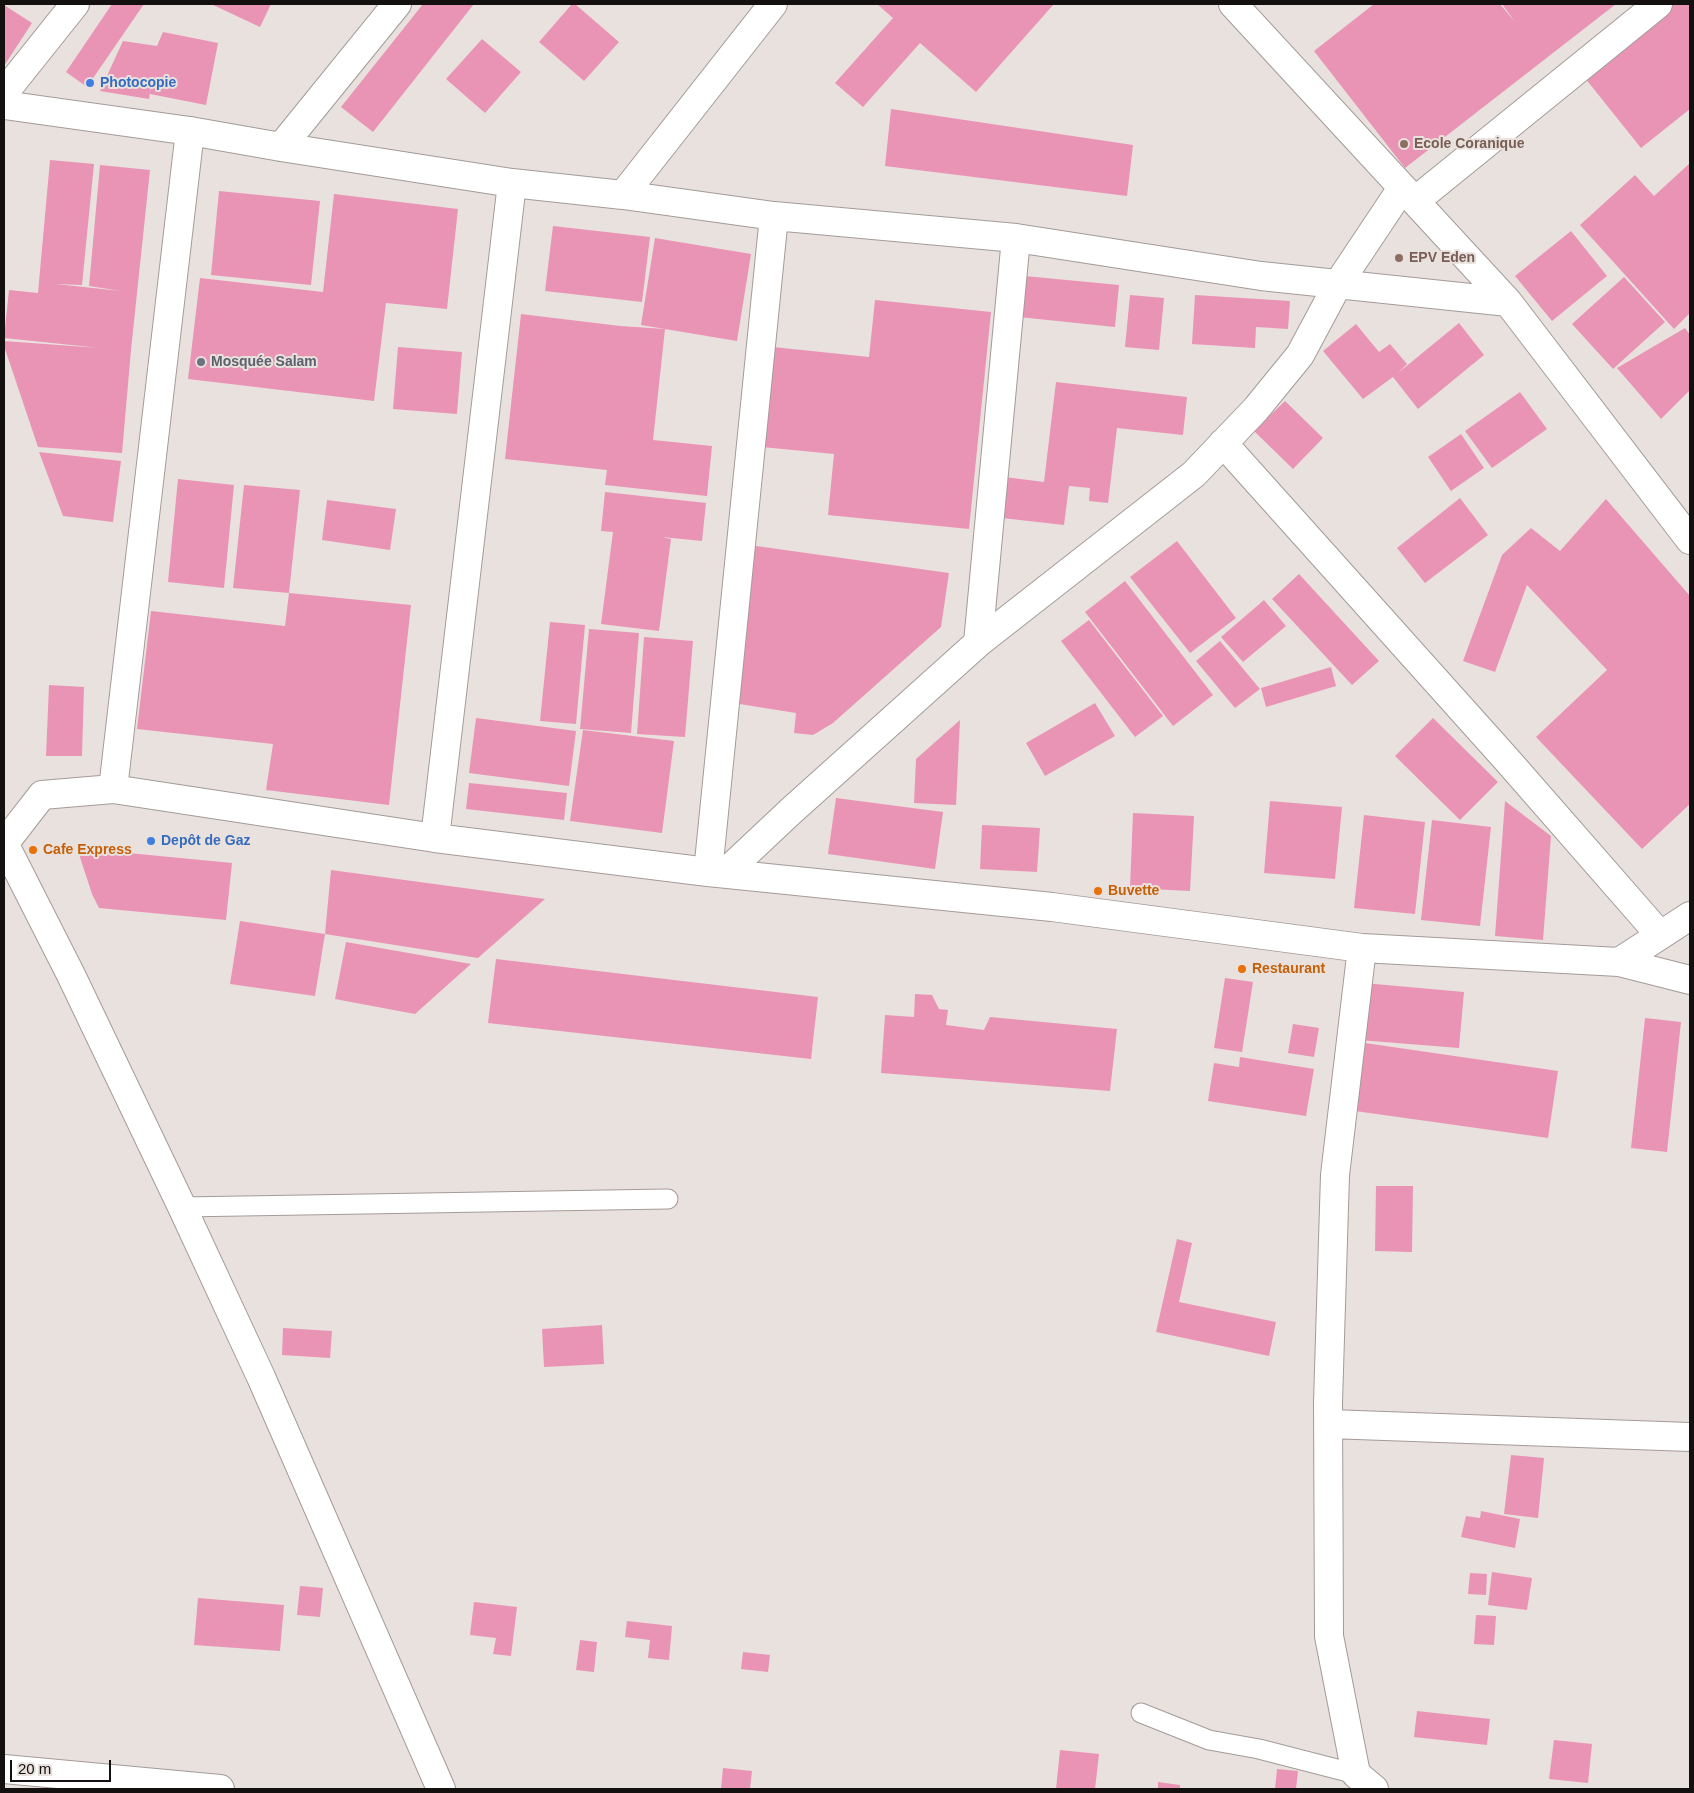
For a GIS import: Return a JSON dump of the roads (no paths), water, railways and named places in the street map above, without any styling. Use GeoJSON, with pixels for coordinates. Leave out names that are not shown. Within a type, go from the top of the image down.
{"type":"FeatureCollection","features":[{"type":"Feature","properties":{"kind":"street"},"geometry":{"type":"LineString","coordinates":[[4,93],[75,4]]}},
{"type":"Feature","properties":{"kind":"street"},"geometry":{"type":"LineString","coordinates":[[281,147],[398,4]]}},
{"type":"Feature","properties":{"kind":"street"},"geometry":{"type":"LineString","coordinates":[[622,195],[773,4]]}},
{"type":"Feature","properties":{"kind":"street"},"geometry":{"type":"LineString","coordinates":[[1233,4],[1508,302],[1690,540]]}},
{"type":"Feature","properties":{"kind":"street"},"geometry":{"type":"LineString","coordinates":[[717,872],[791,811],[978,643],[1194,474],[1256,408],[1300,355],[1338,284],[1409,195],[1658,4]]}},
{"type":"Feature","properties":{"kind":"street"},"geometry":{"type":"LineString","coordinates":[[4,105],[190,131],[512,183],[622,195],[774,216],[1016,238],[1261,276],[1508,302]]}},
{"type":"Feature","properties":{"kind":"street"},"geometry":{"type":"LineString","coordinates":[[113,789],[190,131]]}},
{"type":"Feature","properties":{"kind":"street"},"geometry":{"type":"LineString","coordinates":[[435,838],[512,183]]}},
{"type":"Feature","properties":{"kind":"street"},"geometry":{"type":"LineString","coordinates":[[717,872],[774,216]]}},
{"type":"Feature","properties":{"kind":"street"},"geometry":{"type":"LineString","coordinates":[[978,643],[1016,238]]}},
{"type":"Feature","properties":{"kind":"street"},"geometry":{"type":"LineString","coordinates":[[1224,443],[1508,760],[1660,935]]}},
{"type":"Feature","properties":{"kind":"street"},"geometry":{"type":"LineString","coordinates":[[4,843],[42,796],[113,789],[435,838],[717,872],[1052,907],[1362,948],[1619,962],[1690,980]]}},
{"type":"Feature","properties":{"kind":"street"},"geometry":{"type":"LineString","coordinates":[[4,837],[4,843],[71,975],[261,1377],[441,1789]]}},
{"type":"Feature","properties":{"kind":"street"},"geometry":{"type":"LineString","coordinates":[[1619,962],[1690,916]]}},
{"type":"Feature","properties":{"kind":"street"},"geometry":{"type":"LineString","coordinates":[[1362,948],[1335,1175],[1328,1424],[1329,1636],[1363,1784]]}},
{"type":"Feature","properties":{"kind":"street"},"geometry":{"type":"LineString","coordinates":[[1328,1424],[1690,1437]]}},
{"type":"Feature","properties":{"kind":"street"},"geometry":{"type":"LineString","coordinates":[[4,1769],[220,1789]]}},
{"type":"Feature","properties":{"kind":"lane"},"geometry":{"type":"LineString","coordinates":[[182,1207],[668,1199]]}},
{"type":"Feature","properties":{"kind":"lane"},"geometry":{"type":"LineString","coordinates":[[1141,1713],[1209,1740],[1259,1749],[1363,1784]]}},
{"type":"Feature","properties":{"kind":"place","name":"Photocopie"},"geometry":{"type":"Point","coordinates":[90,83]}},
{"type":"Feature","properties":{"kind":"place","name":"Ecole Coranique"},"geometry":{"type":"Point","coordinates":[1404,144]}},
{"type":"Feature","properties":{"kind":"place","name":"EPV Eden"},"geometry":{"type":"Point","coordinates":[1399,258]}},
{"type":"Feature","properties":{"kind":"place","name":"Mosquée Salam"},"geometry":{"type":"Point","coordinates":[201,362]}},
{"type":"Feature","properties":{"kind":"place","name":"Depôt de Gaz"},"geometry":{"type":"Point","coordinates":[151,841]}},
{"type":"Feature","properties":{"kind":"place","name":"Cafe Express"},"geometry":{"type":"Point","coordinates":[33,850]}},
{"type":"Feature","properties":{"kind":"place","name":"Buvette"},"geometry":{"type":"Point","coordinates":[1098,891]}},
{"type":"Feature","properties":{"kind":"place","name":"Restaurant"},"geometry":{"type":"Point","coordinates":[1242,969]}}]}
